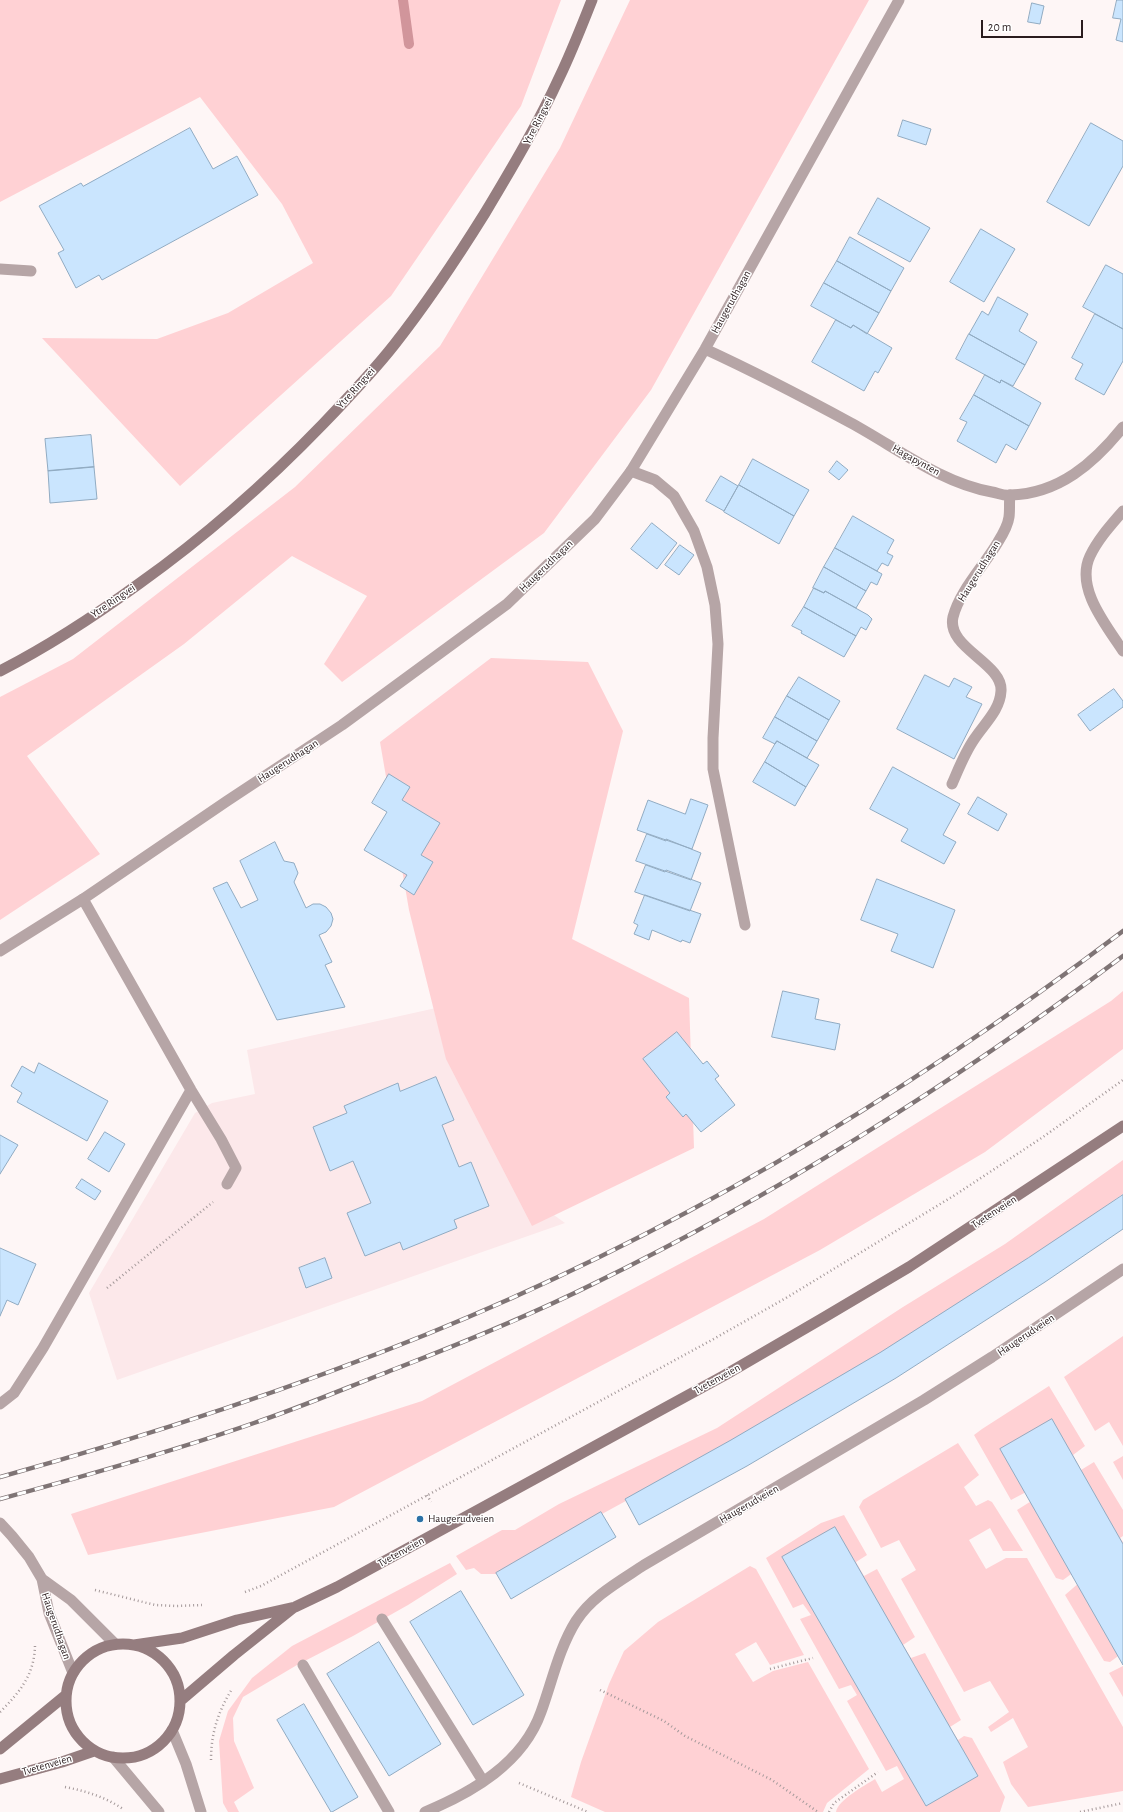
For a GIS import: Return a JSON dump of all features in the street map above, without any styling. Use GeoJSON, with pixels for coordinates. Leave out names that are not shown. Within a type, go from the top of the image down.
{"type":"FeatureCollection","features":[{"type":"Feature","properties":{"kind":"main road","name":"Ytre Ringvei"},"geometry":{"type":"LineString","coordinates":[[0,670],[58,638],[110,604],[181,553],[235,509],[292,456],[369,375],[394,345],[433,293],[514,166],[561,75],[592,0]]}},
{"type":"Feature","properties":{"kind":"main road","name":"Tvetenveien"},"geometry":{"type":"LineString","coordinates":[[180,1701],[234,1655],[295,1607],[337,1587],[617,1435],[784,1341],[909,1267],[1123,1126]]}},
{"type":"Feature","properties":{"kind":"main road","name":"Tvetenveien"},"geometry":{"type":"LineString","coordinates":[[134,1645],[149,1650],[162,1659],[171,1671],[178,1686],[180,1701],[178,1716],[172,1730],[162,1743],[148,1753],[131,1758],[114,1757],[94,1751],[84,1743],[75,1733],[69,1721],[66,1708],[68,1684],[80,1663],[90,1654],[115,1644],[134,1645],[182,1638],[237,1620],[295,1607]]}},
{"type":"Feature","properties":{"kind":"main road"},"geometry":{"type":"LineString","coordinates":[[0,1749],[66,1695]]}},
{"type":"Feature","properties":{"kind":"main road","name":"Tvetenveien"},"geometry":{"type":"LineString","coordinates":[[0,1779],[62,1762],[94,1751]]}},
{"type":"Feature","properties":{"kind":"street","name":"Haugerudhagan"},"geometry":{"type":"LineString","coordinates":[[0,951],[83,899],[342,725],[507,604],[595,519],[631,471],[705,349],[899,0]]}},
{"type":"Feature","properties":{"kind":"street"},"geometry":{"type":"LineString","coordinates":[[0,268],[31,271]]}},
{"type":"Feature","properties":{"kind":"street","name":"Hagapynten"},"geometry":{"type":"LineString","coordinates":[[705,349],[748,369],[825,409],[951,479],[974,489],[1010,495],[1051,487],[1065,481],[1104,449],[1123,427]]}},
{"type":"Feature","properties":{"kind":"street"},"geometry":{"type":"LineString","coordinates":[[631,471],[655,480],[674,496],[694,531],[707,567],[715,605],[718,644],[713,731],[713,769],[745,925]]}},
{"type":"Feature","properties":{"kind":"street","name":"Haugerudhagan"},"geometry":{"type":"LineString","coordinates":[[952,784],[964,757],[998,704],[1001,689],[998,678],[994,673],[959,638],[954,628],[953,619],[956,609],[966,589],[1004,533],[1009,518],[1010,495]]}},
{"type":"Feature","properties":{"kind":"street"},"geometry":{"type":"LineString","coordinates":[[1123,510],[1100,538],[1090,556],[1086,568],[1088,587],[1094,604],[1123,651]]}},
{"type":"Feature","properties":{"kind":"street"},"geometry":{"type":"LineString","coordinates":[[83,899],[191,1090],[221,1139],[236,1168],[227,1184]]}},
{"type":"Feature","properties":{"kind":"street"},"geometry":{"type":"LineString","coordinates":[[0,1404],[14,1393],[44,1348],[191,1090]]}},
{"type":"Feature","properties":{"kind":"street","name":"Haugerudveien"},"geometry":{"type":"LineString","coordinates":[[425,1812],[471,1789],[514,1758],[532,1733],[541,1714],[568,1635],[584,1610],[608,1589],[644,1565],[924,1400],[992,1357],[1123,1269]]}},
{"type":"Feature","properties":{"kind":"street","name":"Haugerudhagan"},"geometry":{"type":"LineString","coordinates":[[0,1523],[29,1557],[42,1579],[49,1613],[73,1674]]}},
{"type":"Feature","properties":{"kind":"street","name":"Haugerudhagan"},"geometry":{"type":"LineString","coordinates":[[42,1579],[71,1600],[115,1644]]}},
{"type":"Feature","properties":{"kind":"street"},"geometry":{"type":"LineString","coordinates":[[382,1620],[483,1781]]}},
{"type":"Feature","properties":{"kind":"street"},"geometry":{"type":"LineString","coordinates":[[303,1665],[389,1812]]}},
{"type":"Feature","properties":{"kind":"street"},"geometry":{"type":"LineString","coordinates":[[172,1730],[186,1764],[200,1812]]}},
{"type":"Feature","properties":{"kind":"street"},"geometry":{"type":"LineString","coordinates":[[114,1757],[159,1812]]}},
{"type":"Feature","properties":{"kind":"path"},"geometry":{"type":"LineString","coordinates":[[240,1594],[261,1586],[710,1341],[863,1252],[962,1191],[1043,1137],[1123,1080]]}},
{"type":"Feature","properties":{"kind":"path"},"geometry":{"type":"LineString","coordinates":[[101,1293],[209,1206],[227,1184]]}},
{"type":"Feature","properties":{"kind":"path"},"geometry":{"type":"LineString","coordinates":[[427,1495],[431,1502]]}},
{"type":"Feature","properties":{"kind":"path"},"geometry":{"type":"LineString","coordinates":[[90,1590],[101,1590],[155,1605],[192,1606],[208,1604]]}},
{"type":"Feature","properties":{"kind":"path"},"geometry":{"type":"LineString","coordinates":[[0,1712],[18,1693],[28,1676],[33,1663],[34,1641]]}},
{"type":"Feature","properties":{"kind":"path"},"geometry":{"type":"LineString","coordinates":[[770,1669],[813,1658]]}},
{"type":"Feature","properties":{"kind":"path"},"geometry":{"type":"LineString","coordinates":[[211,1764],[212,1736],[216,1720],[234,1687]]}},
{"type":"Feature","properties":{"kind":"path"},"geometry":{"type":"LineString","coordinates":[[600,1690],[664,1721],[685,1736],[772,1780],[818,1812]]}},
{"type":"Feature","properties":{"kind":"path"},"geometry":{"type":"LineString","coordinates":[[829,1812],[834,1803],[878,1772]]}},
{"type":"Feature","properties":{"kind":"path"},"geometry":{"type":"LineString","coordinates":[[494,1773],[588,1812]]}},
{"type":"Feature","properties":{"kind":"path"},"geometry":{"type":"LineString","coordinates":[[58,1788],[80,1790],[101,1797],[129,1812]]}},
{"type":"Feature","properties":{"kind":"path"},"geometry":{"type":"LineString","coordinates":[[1080,1812],[1123,1804]]}},
{"type":"Feature","properties":{"kind":"shaded area"},"geometry":{"type":"Polygon","coordinates":[[[0,0],[561,0],[521,106],[391,296],[180,486],[42,338],[157,339],[228,313],[313,263],[282,204],[200,97],[0,202],[0,0]]]}},
{"type":"Feature","properties":{"kind":"shaded area"},"geometry":{"type":"Polygon","coordinates":[[[630,0],[869,0],[651,390],[544,533],[342,682],[324,664],[367,596],[292,556],[184,644],[27,756],[100,854],[0,920],[0,697],[73,659],[295,487],[440,346],[560,148],[630,0]]]}},
{"type":"Feature","properties":{"kind":"shaded area"},"geometry":{"type":"Polygon","coordinates":[[[491,658],[588,662],[623,731],[572,939],[689,998],[694,1148],[532,1226],[446,1059],[409,910],[380,742],[491,658]]]}},
{"type":"Feature","properties":{"kind":"shaded area"},"geometry":{"type":"Polygon","coordinates":[[[1123,991],[1123,1049],[985,1152],[820,1250],[334,1507],[88,1555],[71,1514],[422,1401],[764,1219],[1111,1001],[1123,991]]]}},
{"type":"Feature","properties":{"kind":"shaded area"},"geometry":{"type":"Polygon","coordinates":[[[445,1006],[547,1210],[565,1223],[117,1380],[89,1293],[195,1113],[212,1103],[255,1094],[247,1050],[445,1006]]]}},
{"type":"Feature","properties":{"kind":"shaded area"},"geometry":{"type":"Polygon","coordinates":[[[1123,1160],[1123,1194],[1028,1261],[882,1353],[730,1444],[602,1514],[497,1574],[481,1574],[474,1568],[466,1570],[456,1556],[502,1530],[515,1530],[559,1504],[717,1428],[903,1307],[1005,1244],[1123,1160]]]}},
{"type":"Feature","properties":{"kind":"shaded area"},"geometry":{"type":"Polygon","coordinates":[[[1123,1336],[1123,1446],[1109,1422],[1095,1431],[1064,1377],[1123,1336]]]}},
{"type":"Feature","properties":{"kind":"shaded area"},"geometry":{"type":"Polygon","coordinates":[[[1049,1386],[1085,1446],[1073,1455],[1081,1470],[1094,1462],[1123,1510],[1123,1536],[1120,1538],[1123,1542],[1123,1657],[1121,1654],[1110,1662],[1104,1661],[1065,1595],[1080,1582],[1074,1572],[1063,1580],[1056,1578],[1017,1510],[1033,1500],[1028,1491],[1011,1500],[974,1435],[1049,1386]]]}},
{"type":"Feature","properties":{"kind":"shaded area"},"geometry":{"type":"Polygon","coordinates":[[[958,1443],[979,1475],[964,1487],[976,1506],[988,1500],[992,1502],[1023,1551],[1003,1551],[990,1528],[969,1540],[986,1569],[1006,1558],[1027,1558],[1123,1727],[1123,1791],[1028,1807],[1011,1784],[1003,1762],[1028,1747],[1013,1718],[991,1732],[988,1727],[1009,1712],[990,1681],[964,1692],[901,1579],[916,1570],[899,1540],[881,1548],[859,1507],[863,1500],[958,1443]]]}},
{"type":"Feature","properties":{"kind":"shaded area"},"geometry":{"type":"Polygon","coordinates":[[[1123,1456],[1123,1480],[1113,1462],[1123,1456]]]}},
{"type":"Feature","properties":{"kind":"shaded area"},"geometry":{"type":"Polygon","coordinates":[[[844,1515],[867,1555],[856,1562],[864,1576],[877,1569],[915,1637],[903,1645],[911,1658],[925,1653],[961,1720],[950,1727],[958,1740],[964,1736],[972,1738],[1005,1797],[1000,1812],[836,1812],[838,1807],[846,1798],[875,1779],[882,1792],[904,1779],[897,1766],[886,1771],[847,1701],[857,1695],[851,1685],[839,1689],[800,1619],[811,1615],[803,1604],[793,1608],[766,1558],[821,1523],[844,1515]]]}},
{"type":"Feature","properties":{"kind":"shaded area"},"geometry":{"type":"Polygon","coordinates":[[[450,1563],[457,1574],[408,1605],[297,1665],[243,1697],[233,1718],[234,1741],[254,1788],[234,1802],[239,1812],[228,1812],[223,1803],[219,1741],[228,1711],[252,1678],[292,1646],[450,1563]]]}},
{"type":"Feature","properties":{"kind":"shaded area"},"geometry":{"type":"Polygon","coordinates":[[[750,1566],[756,1569],[804,1655],[770,1665],[756,1642],[735,1654],[753,1682],[773,1671],[808,1662],[869,1769],[827,1803],[823,1812],[605,1812],[571,1797],[581,1762],[609,1684],[624,1651],[658,1622],[750,1566]]]}},
{"type":"Feature","properties":{"kind":"shaded area"},"geometry":{"type":"Polygon","coordinates":[[[1123,1666],[1123,1697],[1109,1673],[1123,1666]]]}},
{"type":"Feature","properties":{"kind":"building"},"geometry":{"type":"Polygon","coordinates":[[[1117,0],[1123,0],[1123,42],[1116,40],[1121,19],[1113,18],[1117,0]]]}},
{"type":"Feature","properties":{"kind":"building"},"geometry":{"type":"Polygon","coordinates":[[[1032,3],[1044,6],[1040,24],[1028,22],[1032,3]]]}},
{"type":"Feature","properties":{"kind":"building"},"geometry":{"type":"Polygon","coordinates":[[[903,120],[931,129],[926,145],[898,136],[903,120]]]}},
{"type":"Feature","properties":{"kind":"building"},"geometry":{"type":"Polygon","coordinates":[[[1091,123],[1123,141],[1123,166],[1089,226],[1047,202],[1091,123]]]}},
{"type":"Feature","properties":{"kind":"building"},"geometry":{"type":"Polygon","coordinates":[[[190,128],[213,169],[237,156],[258,195],[102,280],[99,275],[76,288],[58,253],[64,250],[39,206],[81,183],[83,186],[190,128]]]}},
{"type":"Feature","properties":{"kind":"building"},"geometry":{"type":"Polygon","coordinates":[[[878,198],[930,228],[910,262],[858,234],[878,198]]]}},
{"type":"Feature","properties":{"kind":"building"},"geometry":{"type":"Polygon","coordinates":[[[981,229],[1015,249],[984,302],[950,282],[981,229]]]}},
{"type":"Feature","properties":{"kind":"building"},"geometry":{"type":"Polygon","coordinates":[[[850,237],[904,268],[891,291],[837,261],[850,237]]]}},
{"type":"Feature","properties":{"kind":"building"},"geometry":{"type":"Polygon","coordinates":[[[837,261],[891,291],[879,313],[824,283],[837,261]]]}},
{"type":"Feature","properties":{"kind":"building"},"geometry":{"type":"Polygon","coordinates":[[[1106,265],[1123,274],[1123,329],[1083,307],[1106,265]]]}},
{"type":"Feature","properties":{"kind":"building"},"geometry":{"type":"Polygon","coordinates":[[[824,283],[879,313],[867,334],[853,325],[851,328],[811,306],[824,283]]]}},
{"type":"Feature","properties":{"kind":"building"},"geometry":{"type":"Polygon","coordinates":[[[998,297],[1028,314],[1019,331],[1037,342],[1025,365],[969,334],[982,311],[988,315],[998,297]]]}},
{"type":"Feature","properties":{"kind":"building"},"geometry":{"type":"Polygon","coordinates":[[[1095,314],[1123,329],[1123,361],[1104,395],[1075,379],[1083,364],[1072,358],[1095,314]]]}},
{"type":"Feature","properties":{"kind":"building"},"geometry":{"type":"Polygon","coordinates":[[[836,320],[851,328],[853,325],[892,348],[878,373],[875,371],[864,391],[812,362],[836,320]]]}},
{"type":"Feature","properties":{"kind":"building"},"geometry":{"type":"Polygon","coordinates":[[[969,334],[1025,365],[1013,386],[1001,380],[1000,383],[956,359],[969,334]]]}},
{"type":"Feature","properties":{"kind":"building"},"geometry":{"type":"Polygon","coordinates":[[[985,375],[1000,383],[1001,380],[1041,403],[1029,426],[974,395],[985,375]]]}},
{"type":"Feature","properties":{"kind":"building"},"geometry":{"type":"Polygon","coordinates":[[[974,395],[1029,426],[1016,450],[1006,444],[996,463],[957,441],[967,422],[960,419],[974,395]]]}},
{"type":"Feature","properties":{"kind":"building"},"geometry":{"type":"Polygon","coordinates":[[[91,435],[94,467],[48,471],[45,439],[91,435]]]}},
{"type":"Feature","properties":{"kind":"building"},"geometry":{"type":"Polygon","coordinates":[[[753,459],[809,490],[794,516],[739,485],[753,459]]]}},
{"type":"Feature","properties":{"kind":"building"},"geometry":{"type":"Polygon","coordinates":[[[837,461],[848,470],[839,480],[829,472],[837,461]]]}},
{"type":"Feature","properties":{"kind":"building"},"geometry":{"type":"Polygon","coordinates":[[[94,467],[97,499],[50,503],[48,471],[94,467]]]}},
{"type":"Feature","properties":{"kind":"building"},"geometry":{"type":"Polygon","coordinates":[[[721,476],[738,486],[724,511],[706,501],[721,476]]]}},
{"type":"Feature","properties":{"kind":"building"},"geometry":{"type":"Polygon","coordinates":[[[739,485],[794,516],[779,544],[724,512],[739,485]]]}},
{"type":"Feature","properties":{"kind":"building"},"geometry":{"type":"Polygon","coordinates":[[[853,516],[894,540],[887,553],[893,556],[888,566],[882,563],[877,571],[835,548],[853,516]]]}},
{"type":"Feature","properties":{"kind":"building"},"geometry":{"type":"Polygon","coordinates":[[[652,523],[677,543],[657,569],[631,549],[652,523]]]}},
{"type":"Feature","properties":{"kind":"building"},"geometry":{"type":"Polygon","coordinates":[[[680,545],[694,555],[679,575],[665,565],[680,545]]]}},
{"type":"Feature","properties":{"kind":"building"},"geometry":{"type":"Polygon","coordinates":[[[835,548],[882,574],[877,585],[871,582],[866,591],[824,567],[835,548]]]}},
{"type":"Feature","properties":{"kind":"building"},"geometry":{"type":"Polygon","coordinates":[[[824,567],[866,591],[856,608],[825,591],[824,593],[813,588],[824,567]]]}},
{"type":"Feature","properties":{"kind":"building"},"geometry":{"type":"Polygon","coordinates":[[[814,588],[824,593],[825,591],[868,615],[872,619],[866,630],[861,627],[856,636],[804,607],[814,588]]]}},
{"type":"Feature","properties":{"kind":"building"},"geometry":{"type":"Polygon","coordinates":[[[804,607],[856,636],[844,657],[801,633],[802,631],[792,626],[804,607]]]}},
{"type":"Feature","properties":{"kind":"building"},"geometry":{"type":"Polygon","coordinates":[[[925,675],[949,687],[954,678],[972,687],[966,697],[982,704],[954,759],[897,729],[925,675]]]}},
{"type":"Feature","properties":{"kind":"building"},"geometry":{"type":"Polygon","coordinates":[[[799,677],[840,701],[829,720],[787,696],[799,677]]]}},
{"type":"Feature","properties":{"kind":"building"},"geometry":{"type":"Polygon","coordinates":[[[1114,689],[1123,701],[1123,707],[1090,731],[1078,715],[1114,689]]]}},
{"type":"Feature","properties":{"kind":"building"},"geometry":{"type":"Polygon","coordinates":[[[787,696],[829,720],[817,741],[775,717],[787,696]]]}},
{"type":"Feature","properties":{"kind":"building"},"geometry":{"type":"Polygon","coordinates":[[[775,717],[817,741],[807,758],[777,741],[775,744],[763,738],[775,717]]]}},
{"type":"Feature","properties":{"kind":"building"},"geometry":{"type":"Polygon","coordinates":[[[777,741],[819,765],[806,787],[765,762],[777,741]]]}},
{"type":"Feature","properties":{"kind":"building"},"geometry":{"type":"Polygon","coordinates":[[[765,762],[806,787],[795,806],[753,782],[765,762]]]}},
{"type":"Feature","properties":{"kind":"building"},"geometry":{"type":"Polygon","coordinates":[[[893,767],[960,804],[943,835],[956,842],[944,864],[901,841],[908,829],[870,809],[893,767]]]}},
{"type":"Feature","properties":{"kind":"building"},"geometry":{"type":"Polygon","coordinates":[[[389,774],[410,787],[402,800],[440,823],[421,855],[433,862],[414,895],[400,886],[407,875],[364,850],[387,812],[372,803],[389,774]]]}},
{"type":"Feature","properties":{"kind":"building"},"geometry":{"type":"Polygon","coordinates":[[[978,797],[1007,814],[998,831],[968,814],[978,797]]]}},
{"type":"Feature","properties":{"kind":"building"},"geometry":{"type":"Polygon","coordinates":[[[691,799],[708,805],[692,849],[637,830],[648,800],[685,814],[691,799]]]}},
{"type":"Feature","properties":{"kind":"building"},"geometry":{"type":"Polygon","coordinates":[[[647,834],[666,841],[666,839],[701,853],[691,880],[636,861],[647,834]]]}},
{"type":"Feature","properties":{"kind":"building"},"geometry":{"type":"Polygon","coordinates":[[[275,842],[284,861],[294,863],[298,873],[294,882],[306,908],[313,904],[320,904],[326,907],[331,913],[333,919],[331,926],[326,932],[319,935],[332,962],[325,965],[345,1007],[277,1020],[213,888],[227,882],[241,908],[258,900],[240,861],[275,842]]]}},
{"type":"Feature","properties":{"kind":"building"},"geometry":{"type":"Polygon","coordinates":[[[646,865],[665,872],[666,870],[701,883],[690,911],[635,892],[646,865]]]}},
{"type":"Feature","properties":{"kind":"building"},"geometry":{"type":"Polygon","coordinates":[[[877,879],[955,910],[933,968],[891,951],[898,934],[861,920],[877,879]]]}},
{"type":"Feature","properties":{"kind":"building"},"geometry":{"type":"Polygon","coordinates":[[[645,895],[701,914],[690,943],[682,940],[681,942],[652,930],[649,940],[634,934],[638,925],[634,923],[645,895]]]}},
{"type":"Feature","properties":{"kind":"building"},"geometry":{"type":"Polygon","coordinates":[[[783,991],[819,999],[815,1019],[840,1024],[835,1050],[772,1037],[783,991]]]}},
{"type":"Feature","properties":{"kind":"building"},"geometry":{"type":"Polygon","coordinates":[[[677,1032],[703,1064],[707,1061],[719,1076],[715,1079],[735,1105],[701,1132],[686,1114],[683,1117],[666,1097],[670,1093],[643,1059],[677,1032]]]}},
{"type":"Feature","properties":{"kind":"building"},"geometry":{"type":"Polygon","coordinates":[[[39,1063],[108,1101],[87,1141],[17,1102],[22,1093],[11,1086],[22,1066],[34,1073],[39,1063]]]}},
{"type":"Feature","properties":{"kind":"building"},"geometry":{"type":"Polygon","coordinates":[[[436,1077],[454,1120],[442,1125],[459,1167],[471,1162],[489,1206],[454,1220],[457,1228],[403,1250],[400,1242],[365,1256],[347,1213],[371,1203],[353,1161],[330,1171],[313,1127],[347,1113],[344,1106],[398,1083],[400,1091],[436,1077]]]}},
{"type":"Feature","properties":{"kind":"building"},"geometry":{"type":"Polygon","coordinates":[[[105,1132],[125,1144],[109,1172],[88,1159],[105,1132]]]}},
{"type":"Feature","properties":{"kind":"building"},"geometry":{"type":"Polygon","coordinates":[[[0,1135],[18,1145],[0,1174],[0,1135]]]}},
{"type":"Feature","properties":{"kind":"building"},"geometry":{"type":"Polygon","coordinates":[[[82,1179],[101,1191],[95,1200],[76,1188],[82,1179]]]}},
{"type":"Feature","properties":{"kind":"building"},"geometry":{"type":"Polygon","coordinates":[[[1123,1195],[1123,1229],[1045,1282],[896,1378],[747,1466],[639,1525],[625,1499],[731,1440],[881,1352],[1123,1195]]]}},
{"type":"Feature","properties":{"kind":"building"},"geometry":{"type":"Polygon","coordinates":[[[0,1248],[36,1264],[18,1305],[7,1300],[0,1316],[0,1248]]]}},
{"type":"Feature","properties":{"kind":"building"},"geometry":{"type":"Polygon","coordinates":[[[325,1258],[332,1278],[306,1288],[299,1268],[325,1258]]]}},
{"type":"Feature","properties":{"kind":"building"},"geometry":{"type":"Polygon","coordinates":[[[1052,1419],[1123,1544],[1123,1665],[1000,1449],[1052,1419]]]}},
{"type":"Feature","properties":{"kind":"building"},"geometry":{"type":"Polygon","coordinates":[[[601,1512],[616,1537],[511,1599],[496,1573],[601,1512]]]}},
{"type":"Feature","properties":{"kind":"building"},"geometry":{"type":"Polygon","coordinates":[[[835,1527],[978,1776],[926,1806],[782,1557],[835,1527]]]}},
{"type":"Feature","properties":{"kind":"building"},"geometry":{"type":"Polygon","coordinates":[[[461,1591],[524,1695],[473,1725],[410,1622],[461,1591]]]}},
{"type":"Feature","properties":{"kind":"building"},"geometry":{"type":"Polygon","coordinates":[[[379,1642],[441,1744],[389,1776],[327,1674],[379,1642]]]}},
{"type":"Feature","properties":{"kind":"building"},"geometry":{"type":"Polygon","coordinates":[[[304,1704],[358,1797],[332,1812],[277,1720],[304,1704]]]}},
{"type":"Feature","properties":{"kind":"waterway"},"geometry":{"type":"LineString","coordinates":[[403,0],[409,44]]}},
{"type":"Feature","properties":{"kind":"railway"},"geometry":{"type":"LineString","coordinates":[[0,1477],[108,1446],[214,1412],[373,1356],[518,1295],[609,1252],[699,1206],[788,1156],[874,1103],[959,1048],[1042,991],[1123,931]]}},
{"type":"Feature","properties":{"kind":"railway"},"geometry":{"type":"LineString","coordinates":[[0,1499],[160,1454],[272,1417],[470,1339],[569,1296],[663,1249],[731,1212],[866,1133],[932,1091],[996,1047],[1123,956]]}},
{"type":"Feature","properties":{"kind":"place","name":"Haugerudveien"},"geometry":{"type":"Point","coordinates":[420,1519]}}]}
